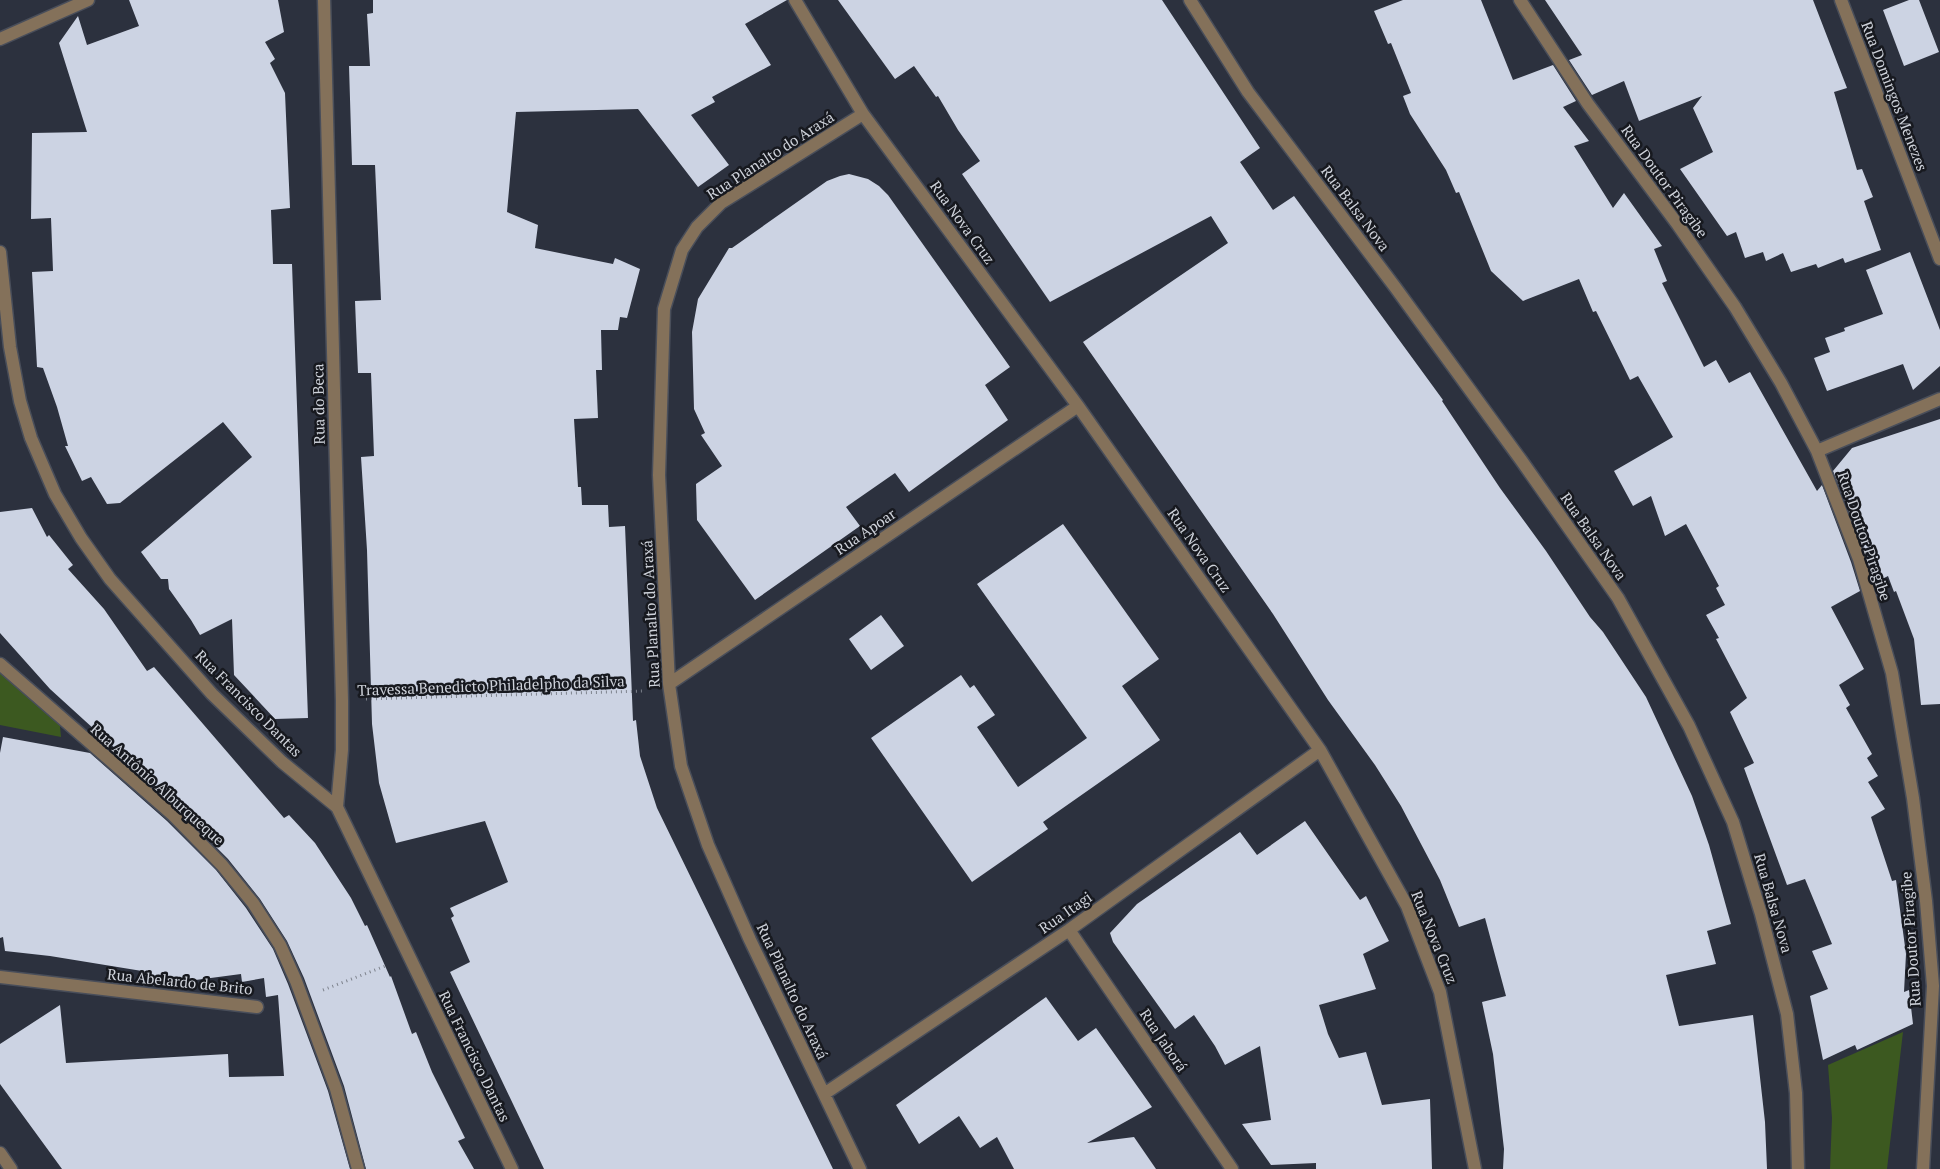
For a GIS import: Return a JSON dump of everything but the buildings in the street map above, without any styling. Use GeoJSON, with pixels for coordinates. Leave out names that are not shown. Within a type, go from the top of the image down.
{"type":"FeatureCollection","features":[{"type":"Feature","properties":{"kind":"street"},"geometry":{"type":"LineString","coordinates":[[0,39],[88,0]]}},
{"type":"Feature","properties":{"kind":"street","name":"Rua do Beca"},"geometry":{"type":"LineString","coordinates":[[324,0],[342,701],[342,750],[337,807]]}},
{"type":"Feature","properties":{"kind":"street","name":"Rua Nova Cruz"},"geometry":{"type":"LineString","coordinates":[[794,0],[863,114],[1078,406],[1320,750],[1407,906],[1440,992],[1475,1169]]}},
{"type":"Feature","properties":{"kind":"street","name":"Rua Balsa Nova"},"geometry":{"type":"LineString","coordinates":[[1190,0],[1248,92],[1395,287],[1521,460],[1618,598],[1689,726],[1733,822],[1762,914],[1787,1014],[1796,1093],[1798,1169]]}},
{"type":"Feature","properties":{"kind":"street","name":"Rua Doutor Piragibe"},"geometry":{"type":"LineString","coordinates":[[1520,0],[1588,104],[1678,225],[1735,307],[1781,383],[1817,451],[1859,559],[1892,674],[1913,798],[1926,901],[1933,986],[1923,1169]]}},
{"type":"Feature","properties":{"kind":"street","name":"Rua Domingos Menezes"},"geometry":{"type":"LineString","coordinates":[[1841,0],[1940,259]]}},
{"type":"Feature","properties":{"kind":"street","name":"Rua Planalto do Araxá"},"geometry":{"type":"LineString","coordinates":[[860,1169],[750,940],[708,845],[681,766],[670,684],[660,455],[664,309],[682,250],[696,227],[721,203],[863,114]]}},
{"type":"Feature","properties":{"kind":"street","name":"Rua Francisco Dantas"},"geometry":{"type":"LineString","coordinates":[[0,252],[10,347],[20,401],[31,438],[55,494],[81,538],[110,579],[212,694],[282,762],[337,807],[512,1169]]}},
{"type":"Feature","properties":{"kind":"street"},"geometry":{"type":"LineString","coordinates":[[1817,451],[1940,399]]}},
{"type":"Feature","properties":{"kind":"street","name":"Rua Apoar"},"geometry":{"type":"LineString","coordinates":[[670,684],[1078,406]]}},
{"type":"Feature","properties":{"kind":"street","name":"Rua Antônio Alburqueque"},"geometry":{"type":"LineString","coordinates":[[0,664],[173,815],[222,865],[253,902],[280,945],[296,981],[336,1089],[358,1169]]}},
{"type":"Feature","properties":{"kind":"street","name":"Rua Itagi"},"geometry":{"type":"LineString","coordinates":[[824,1094],[1069,930],[1320,750]]}},
{"type":"Feature","properties":{"kind":"street","name":"Rua Jaborá"},"geometry":{"type":"LineString","coordinates":[[1069,930],[1232,1169]]}},
{"type":"Feature","properties":{"kind":"street","name":"Rua Abelardo de Brito"},"geometry":{"type":"LineString","coordinates":[[0,977],[256,1007]]}},
{"type":"Feature","properties":{"kind":"street"},"geometry":{"type":"LineString","coordinates":[[0,1153],[11,1169]]}},
{"type":"Feature","properties":{"kind":"path","name":"Travessa Benedicto Philadelpho da Silva"},"geometry":{"type":"LineString","coordinates":[[342,701],[644,692],[670,684]]}},
{"type":"Feature","properties":{"kind":"path"},"geometry":{"type":"LineString","coordinates":[[301,998],[409,956]]}},
{"type":"Feature","properties":{"kind":"green space"},"geometry":{"type":"Polygon","coordinates":[[[0,664],[59,716],[61,737],[0,725],[0,664]]]}},
{"type":"Feature","properties":{"kind":"green space"},"geometry":{"type":"Polygon","coordinates":[[[1903,1032],[1887,1169],[1830,1169],[1832,1118],[1828,1065],[1903,1032]]]}}]}
